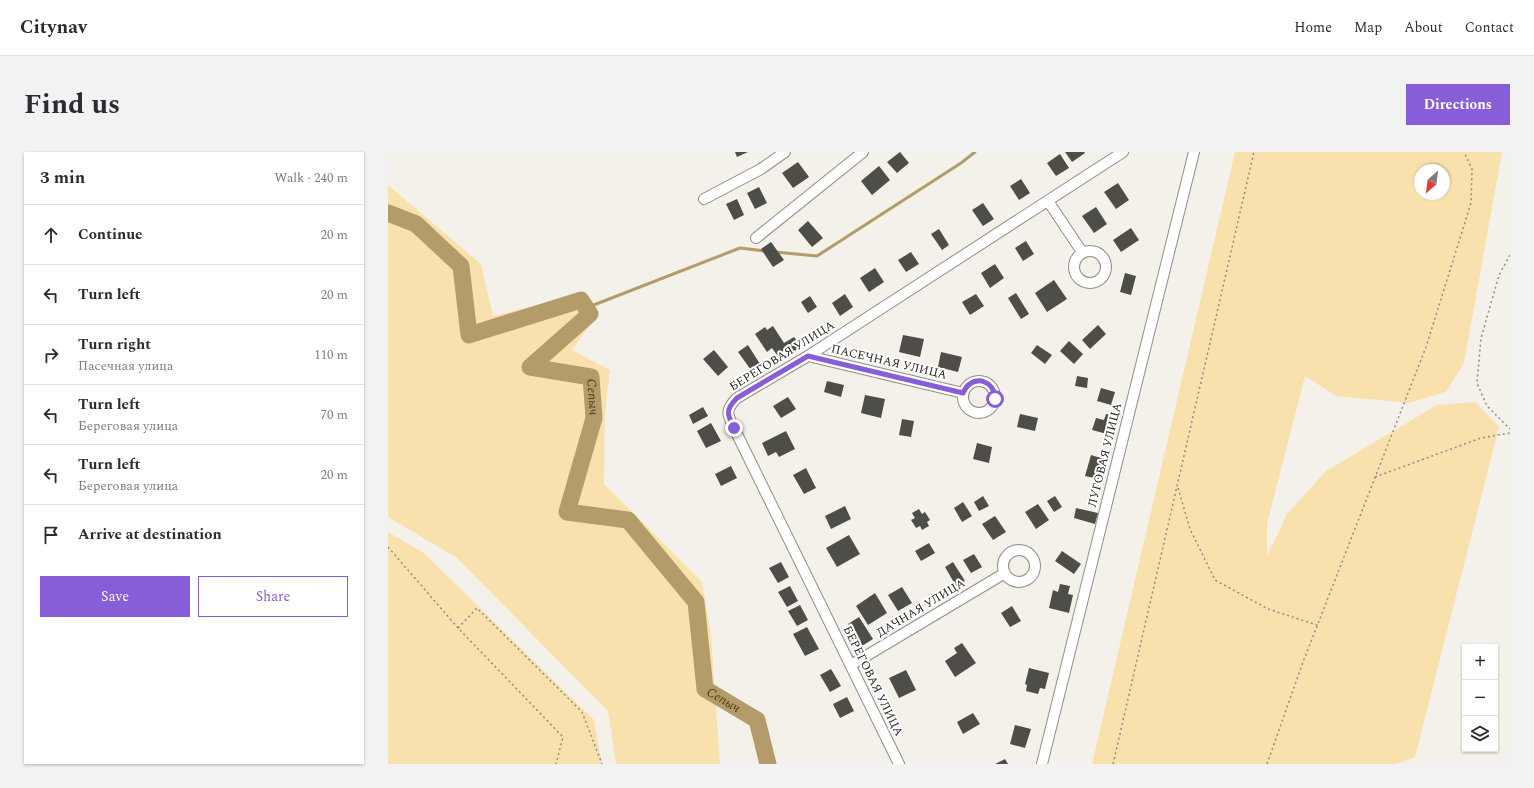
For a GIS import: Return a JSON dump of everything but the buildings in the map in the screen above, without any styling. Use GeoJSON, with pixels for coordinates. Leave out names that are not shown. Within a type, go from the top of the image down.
{"type":"FeatureCollection","features":[{"type":"Feature","properties":{"kind":"street"},"geometry":{"type":"LineString","coordinates":[[704,198],[761,170],[785,152]]}},
{"type":"Feature","properties":{"kind":"street"},"geometry":{"type":"LineString","coordinates":[[756,238],[863,152]]}},
{"type":"Feature","properties":{"kind":"street","name":"БЕРЕГОВАЯ УЛИЦА"},"geometry":{"type":"LineString","coordinates":[[899,764],[731,423],[728,411],[730,405],[737,398],[808,356],[1123,152]]}},
{"type":"Feature","properties":{"kind":"street","name":"ЛУГОВАЯ УЛИЦА"},"geometry":{"type":"LineString","coordinates":[[1042,764],[1194,152]]}},
{"type":"Feature","properties":{"kind":"street"},"geometry":{"type":"LineString","coordinates":[[1048,201],[1082,252]]}},
{"type":"Feature","properties":{"kind":"street","name":"ПАСЕЧНАЯ УЛИЦА"},"geometry":{"type":"LineString","coordinates":[[808,356],[963,393]]}},
{"type":"Feature","properties":{"kind":"street","name":"ДАЧНАЯ УЛИЦА"},"geometry":{"type":"LineString","coordinates":[[851,664],[1005,573]]}},
{"type":"Feature","properties":{"kind":"path"},"geometry":{"type":"LineString","coordinates":[[1113,764],[1254,152]]}},
{"type":"Feature","properties":{"kind":"path"},"geometry":{"type":"LineString","coordinates":[[1267,764],[1317,625],[1426,347],[1471,203],[1472,170],[1464,152]]}},
{"type":"Feature","properties":{"kind":"path"},"geometry":{"type":"LineString","coordinates":[[1510,256],[1499,275],[1480,338],[1478,383],[1487,406],[1510,429]]}},
{"type":"Feature","properties":{"kind":"path"},"geometry":{"type":"LineString","coordinates":[[1375,478],[1481,438],[1510,433]]}},
{"type":"Feature","properties":{"kind":"path"},"geometry":{"type":"LineString","coordinates":[[1177,486],[1190,529],[1215,580],[1268,609],[1317,625]]}},
{"type":"Feature","properties":{"kind":"path"},"geometry":{"type":"LineString","coordinates":[[388,547],[458,628],[563,738],[556,764]]}},
{"type":"Feature","properties":{"kind":"path"},"geometry":{"type":"LineString","coordinates":[[458,628],[477,608],[582,712],[602,764]]}},
{"type":"Feature","properties":{"kind":"shaded area"},"geometry":{"type":"Polygon","coordinates":[[[1235,152],[1502,152],[1464,363],[1446,392],[1409,403],[1336,396],[1305,376],[1267,524],[1267,556],[1287,514],[1326,471],[1437,405],[1475,402],[1499,427],[1415,757],[1396,764],[1092,764],[1235,152]]]}},
{"type":"Feature","properties":{"kind":"shaded area"},"geometry":{"type":"Polygon","coordinates":[[[388,185],[481,264],[493,316],[585,293],[597,315],[572,350],[610,370],[605,411],[604,484],[702,582],[711,635],[720,764],[616,764],[608,711],[457,558],[388,517],[388,185]]]}},
{"type":"Feature","properties":{"kind":"shaded area"},"geometry":{"type":"Polygon","coordinates":[[[388,532],[424,553],[594,720],[602,764],[388,764],[388,532]]]}},
{"type":"Feature","properties":{"kind":"waterway"},"geometry":{"type":"LineString","coordinates":[[775,252],[817,256],[961,163],[975,152]]}},
{"type":"Feature","properties":{"kind":"waterway","name":"Сепыч"},"geometry":{"type":"LineString","coordinates":[[388,213],[416,224],[461,266],[469,335],[581,300],[590,314],[530,367],[591,377],[594,418],[567,512],[628,520],[696,602],[705,689],[757,720],[768,764]]}},
{"type":"Feature","properties":{"kind":"waterway"},"geometry":{"type":"LineString","coordinates":[[586,308],[740,248],[765,251]]}},
{"type":"Feature","properties":{"kind":"route"},"geometry":{"type":"LineString","coordinates":[[734,428],[729,418],[728,411],[730,405],[737,398],[808,356],[963,393],[965,389],[974,381],[982,381],[986,382],[992,388],[995,399]]}}]}
